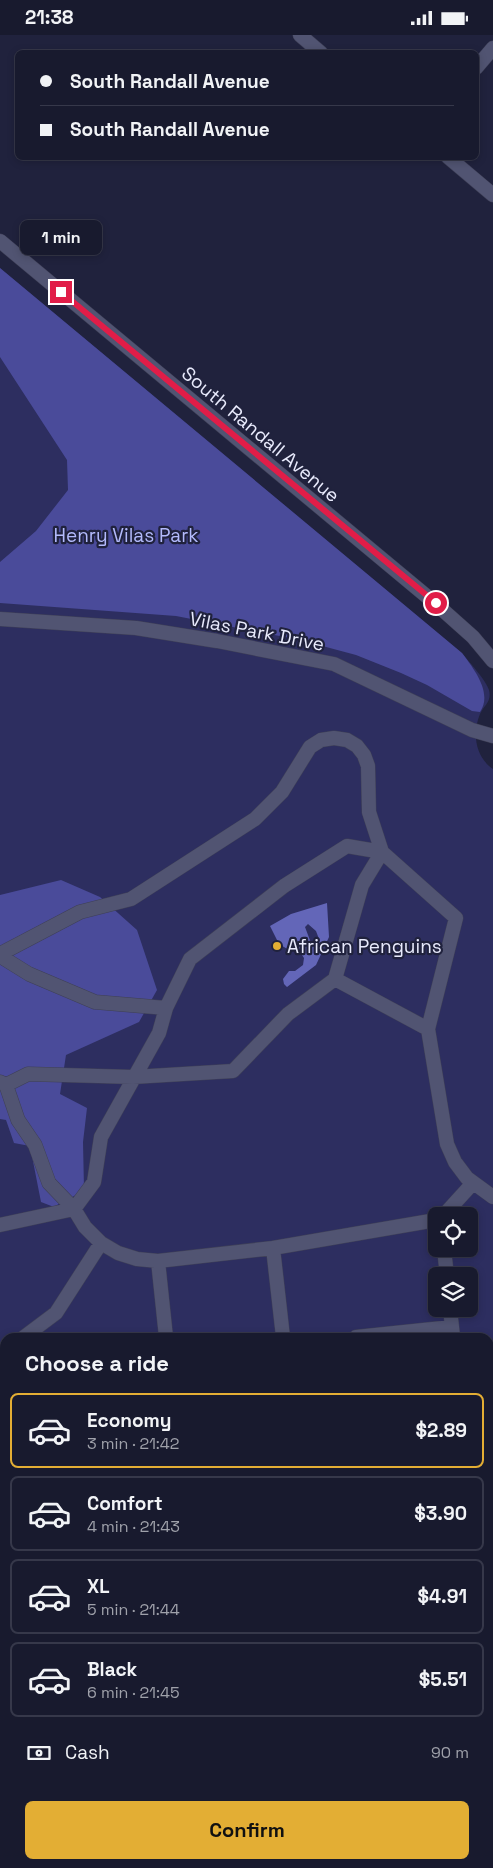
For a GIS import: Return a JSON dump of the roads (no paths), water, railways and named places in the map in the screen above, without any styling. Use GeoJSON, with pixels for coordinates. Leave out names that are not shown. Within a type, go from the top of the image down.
{"type":"FeatureCollection","features":[{"type":"Feature","properties":{"kind":"street"},"geometry":{"type":"LineString","coordinates":[[300,35],[318,50]]}},
{"type":"Feature","properties":{"kind":"street"},"geometry":{"type":"LineString","coordinates":[[479,64],[493,48]]}},
{"type":"Feature","properties":{"kind":"street"},"geometry":{"type":"LineString","coordinates":[[452,160],[493,195]]}},
{"type":"Feature","properties":{"kind":"street","name":"South Randall Avenue"},"geometry":{"type":"LineString","coordinates":[[0,241],[436,603],[473,637],[493,661]]}},
{"type":"Feature","properties":{"kind":"street","name":"Vilas Park Drive"},"geometry":{"type":"LineString","coordinates":[[0,619],[136,628],[217,641],[334,664],[472,730],[493,736]]}},
{"type":"Feature","properties":{"kind":"street"},"geometry":{"type":"LineString","coordinates":[[166,1008],[95,1002],[29,974],[0,955],[80,913],[131,899],[255,819],[282,792],[310,747],[321,740],[334,738],[347,740],[357,746],[364,755],[368,766],[369,812],[382,852],[456,918],[428,1029],[447,1144],[455,1162],[473,1183],[493,1197]]}},
{"type":"Feature","properties":{"kind":"street"},"geometry":{"type":"LineString","coordinates":[[0,1225],[74,1209],[94,1182],[101,1137],[159,1033],[166,1008],[190,959],[284,885],[347,846],[382,852]]}},
{"type":"Feature","properties":{"kind":"street"},"geometry":{"type":"LineString","coordinates":[[382,852],[362,885],[335,979],[288,1014],[234,1071],[133,1077],[28,1075],[3,1084],[18,1120],[35,1145],[49,1183],[74,1209],[85,1227],[101,1243],[118,1253],[137,1259],[158,1261],[273,1248],[428,1221]]}},
{"type":"Feature","properties":{"kind":"street"},"geometry":{"type":"LineString","coordinates":[[335,979],[428,1029]]}},
{"type":"Feature","properties":{"kind":"street"},"geometry":{"type":"LineString","coordinates":[[451,1207],[473,1183]]}},
{"type":"Feature","properties":{"kind":"street"},"geometry":{"type":"LineString","coordinates":[[29,1333],[56,1313],[101,1243]]}},
{"type":"Feature","properties":{"kind":"street"},"geometry":{"type":"LineString","coordinates":[[273,1248],[283,1333]]}},
{"type":"Feature","properties":{"kind":"street"},"geometry":{"type":"LineString","coordinates":[[158,1261],[166,1333]]}},
{"type":"Feature","properties":{"kind":"street"},"geometry":{"type":"LineString","coordinates":[[433,1333],[452,1332],[451,1317]]}},
{"type":"Feature","properties":{"kind":"place","name":"African Penguins"},"geometry":{"type":"Point","coordinates":[277,946]}},
{"type":"Feature","properties":{"kind":"park label","name":"Henry Vilas Park"},"geometry":{"type":"Point","coordinates":[126,535]}}]}
